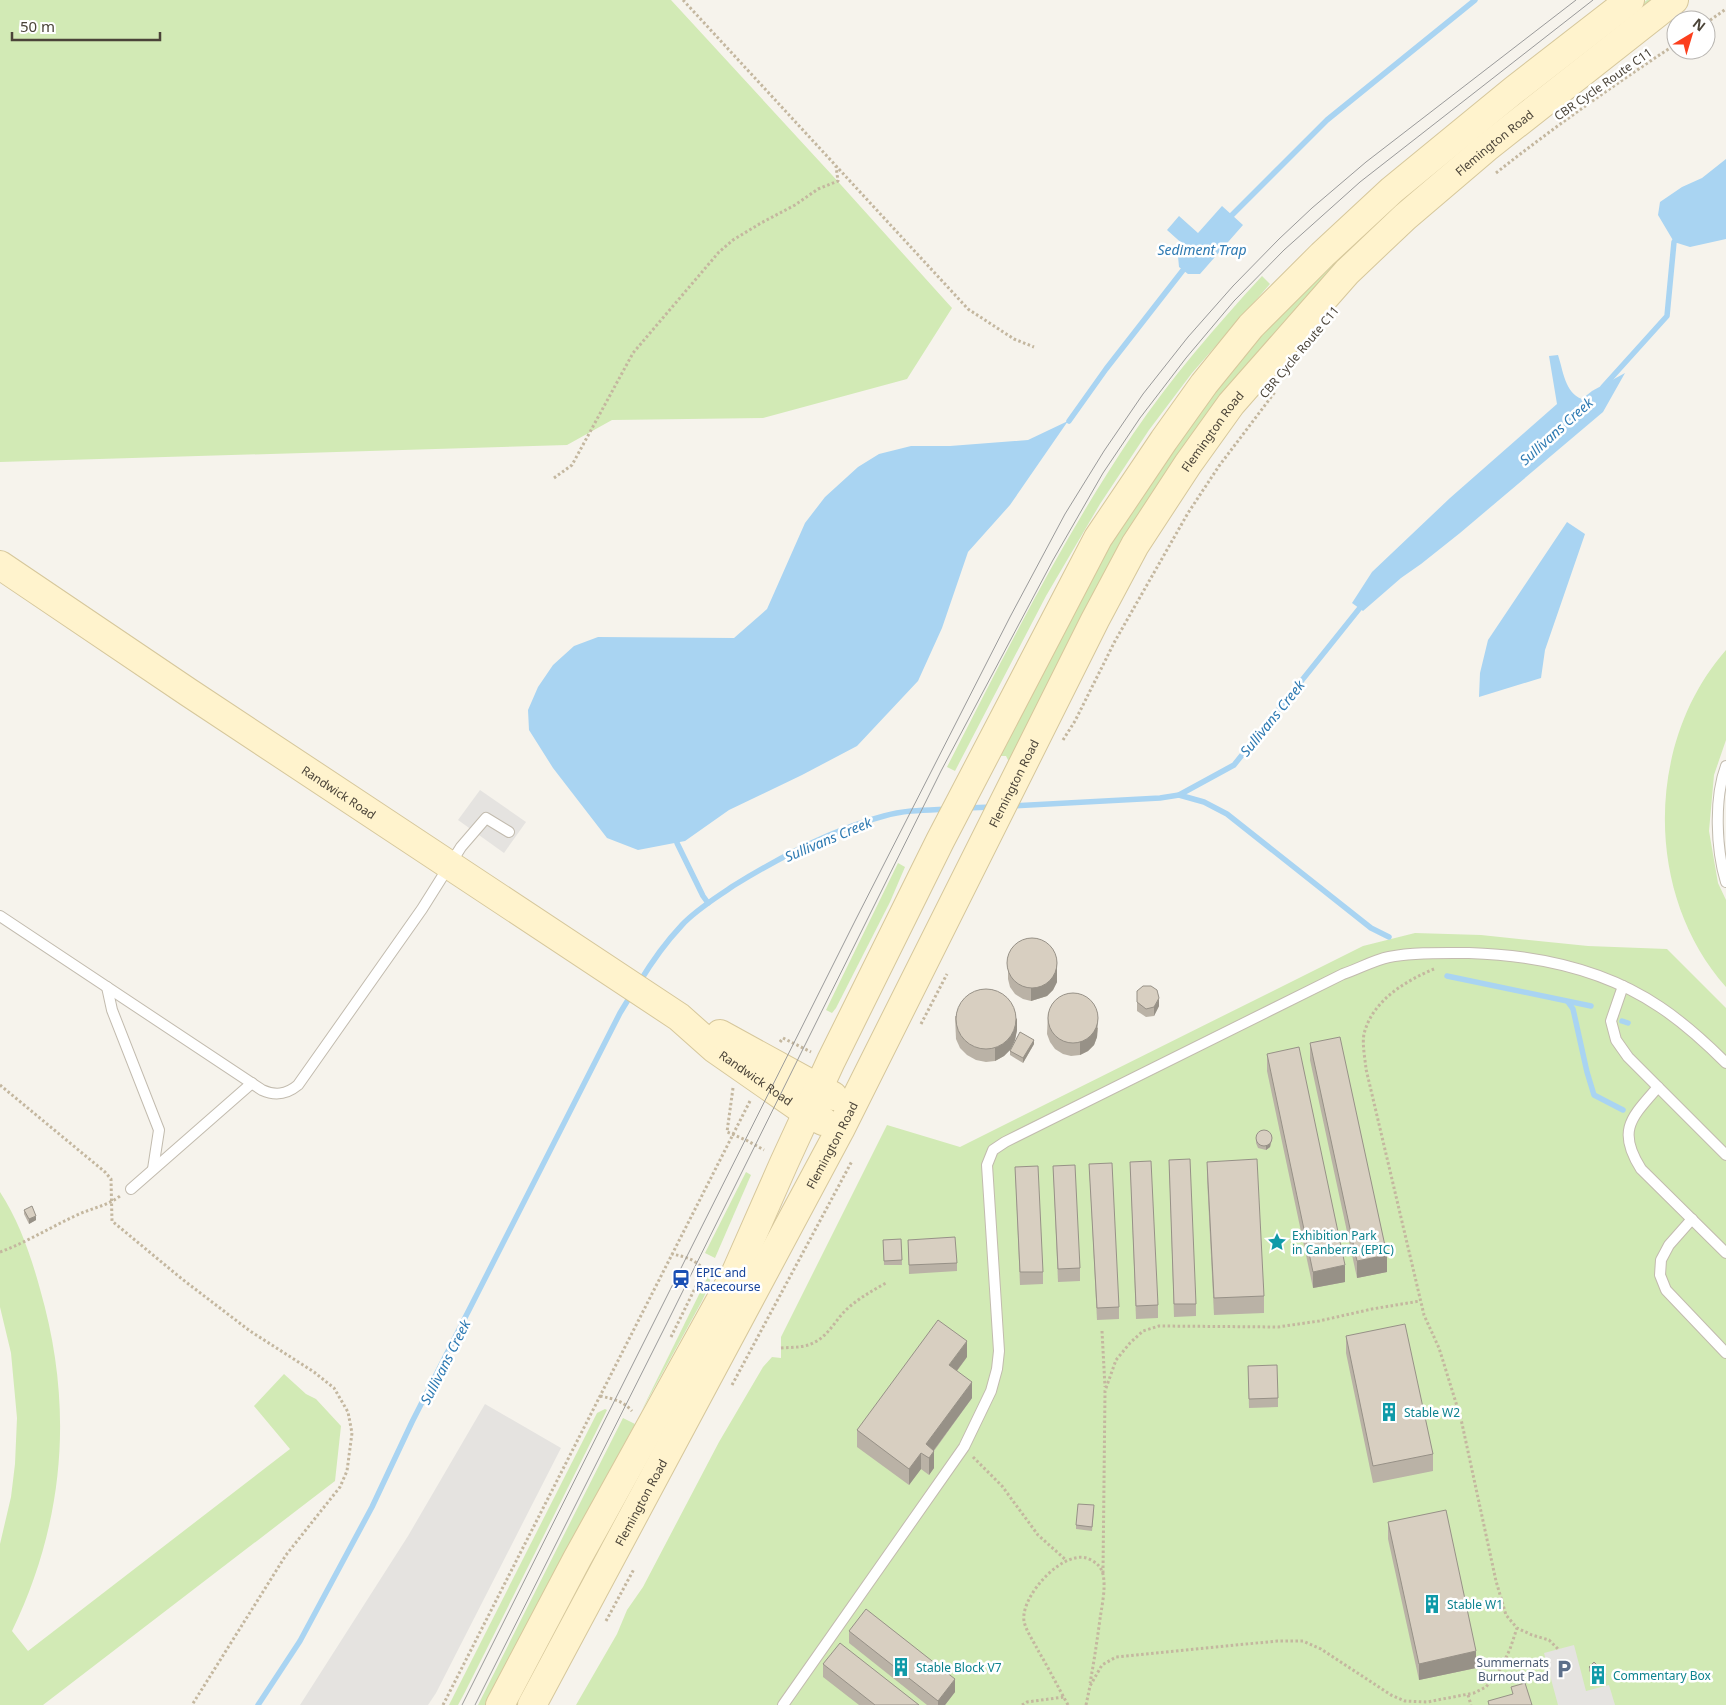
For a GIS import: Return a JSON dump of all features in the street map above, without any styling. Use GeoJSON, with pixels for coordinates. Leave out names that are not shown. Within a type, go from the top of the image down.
{"type":"FeatureCollection","features":[{"type":"Feature","properties":{"kind":"main road","name":"Flemington Road"},"geometry":{"type":"LineString","coordinates":[[500,1705],[577,1559],[736,1272],[831,1061],[972,777],[1098,538],[1192,400],[1252,326],[1322,255],[1392,190],[1514,90],[1630,0]]}},
{"type":"Feature","properties":{"kind":"main road","name":"Flemington Road"},"geometry":{"type":"LineString","coordinates":[[532,1705],[840,1130],[1095,620],[1135,545],[1188,464],[1231,404],[1347,272],[1405,218],[1486,148],[1674,0]]}},
{"type":"Feature","properties":{"kind":"main road","name":"Randwick Road"},"geometry":{"type":"LineString","coordinates":[[0,565],[669,1011],[715,1049],[766,1072],[818,1088],[852,1106]]}},
{"type":"Feature","properties":{"kind":"main road","name":"Randwick Road"},"geometry":{"type":"LineString","coordinates":[[766,1072],[807,1113],[840,1130]]}},
{"type":"Feature","properties":{"kind":"main road"},"geometry":{"type":"LineString","coordinates":[[577,1559],[600,1576]]}},
{"type":"Feature","properties":{"kind":"lane"},"geometry":{"type":"LineString","coordinates":[[1726,766],[1722,777],[1717,830],[1726,882]]}},
{"type":"Feature","properties":{"kind":"lane"},"geometry":{"type":"LineString","coordinates":[[0,916],[262,1090],[274,1094],[287,1093],[298,1085],[422,910],[461,847],[486,818],[509,832]]}},
{"type":"Feature","properties":{"kind":"lane"},"geometry":{"type":"LineString","coordinates":[[783,1705],[964,1447],[991,1391],[997,1370],[999,1351],[987,1170],[993,1150],[1005,1142],[1334,979],[1389,957],[1441,953],[1498,954],[1556,963],[1623,986],[1660,1007],[1709,1046],[1726,1064]]}},
{"type":"Feature","properties":{"kind":"lane"},"geometry":{"type":"LineString","coordinates":[[1623,986],[1611,1021],[1616,1040],[1628,1057],[1726,1155]]}},
{"type":"Feature","properties":{"kind":"lane"},"geometry":{"type":"LineString","coordinates":[[107,987],[112,1010],[159,1130],[153,1169]]}},
{"type":"Feature","properties":{"kind":"lane"},"geometry":{"type":"LineString","coordinates":[[131,1189],[252,1083]]}},
{"type":"Feature","properties":{"kind":"lane"},"geometry":{"type":"LineString","coordinates":[[1658,1087],[1636,1112],[1629,1127],[1628,1140],[1632,1156],[1641,1169],[1726,1252]]}},
{"type":"Feature","properties":{"kind":"lane"},"geometry":{"type":"LineString","coordinates":[[1692,1219],[1669,1245],[1661,1260],[1660,1275],[1666,1290],[1726,1353]]}},
{"type":"Feature","properties":{"kind":"path"},"geometry":{"type":"LineString","coordinates":[[683,0],[968,309],[1014,339],[1034,348]]}},
{"type":"Feature","properties":{"kind":"path","name":"CBR Cycle Route C11"},"geometry":{"type":"LineString","coordinates":[[1496,173],[1541,137],[1609,88],[1666,51]]}},
{"type":"Feature","properties":{"kind":"path"},"geometry":{"type":"LineString","coordinates":[[554,478],[572,465],[632,353],[719,252],[761,223],[795,205],[818,189],[838,181],[836,166]]}},
{"type":"Feature","properties":{"kind":"path","name":"CBR Cycle Route C11"},"geometry":{"type":"LineString","coordinates":[[1060,745],[1075,722],[1115,641],[1188,513],[1219,466],[1277,390]]}},
{"type":"Feature","properties":{"kind":"path"},"geometry":{"type":"LineString","coordinates":[[1440,966],[1405,983],[1387,996],[1373,1014],[1364,1034],[1366,1069],[1420,1301],[1424,1315],[1439,1348],[1460,1419],[1496,1581],[1506,1615],[1517,1628],[1549,1640],[1558,1649]]}},
{"type":"Feature","properties":{"kind":"path"},"geometry":{"type":"LineString","coordinates":[[442,1705],[783,1038],[831,1061]]}},
{"type":"Feature","properties":{"kind":"path"},"geometry":{"type":"LineString","coordinates":[[0,1085],[111,1179],[112,1221],[182,1279],[250,1331],[314,1372],[334,1388],[348,1412],[352,1432],[347,1471],[340,1487],[286,1555],[192,1705]]}},
{"type":"Feature","properties":{"kind":"path"},"geometry":{"type":"LineString","coordinates":[[0,1252],[25,1242],[78,1215],[112,1202],[131,1189]]}},
{"type":"Feature","properties":{"kind":"path"},"geometry":{"type":"LineString","coordinates":[[669,1342],[704,1270],[698,1262],[688,1257],[672,1254]]}},
{"type":"Feature","properties":{"kind":"path"},"geometry":{"type":"LineString","coordinates":[[781,1348],[804,1347],[816,1342],[863,1295],[886,1283]]}},
{"type":"Feature","properties":{"kind":"path"},"geometry":{"type":"LineString","coordinates":[[1105,1391],[1116,1360],[1130,1343],[1143,1331],[1159,1326],[1278,1327],[1420,1301]]}},
{"type":"Feature","properties":{"kind":"path"},"geometry":{"type":"LineString","coordinates":[[1086,1705],[1104,1594],[1105,1391],[1102,1331]]}},
{"type":"Feature","properties":{"kind":"path"},"geometry":{"type":"LineString","coordinates":[[600,1396],[616,1399],[634,1413],[638,1404]]}},
{"type":"Feature","properties":{"kind":"path"},"geometry":{"type":"LineString","coordinates":[[964,1447],[1002,1486],[1038,1535],[1066,1560]]}},
{"type":"Feature","properties":{"kind":"path"},"geometry":{"type":"LineString","coordinates":[[1068,1705],[1031,1637],[1024,1620],[1026,1608],[1031,1596],[1049,1573],[1066,1560],[1087,1557],[1098,1563],[1103,1573]]}},
{"type":"Feature","properties":{"kind":"path"},"geometry":{"type":"LineString","coordinates":[[1090,1686],[1102,1665],[1116,1657],[1277,1641],[1303,1641],[1321,1649],[1351,1667],[1390,1694],[1404,1700],[1427,1702],[1468,1695],[1486,1687],[1501,1668],[1517,1628]]}},
{"type":"Feature","properties":{"kind":"path"},"geometry":{"type":"LineString","coordinates":[[1468,1695],[1471,1705]]}},
{"type":"Feature","properties":{"kind":"path"},"geometry":{"type":"LineString","coordinates":[[1022,1705],[1027,1702],[1064,1697]]}},
{"type":"Feature","properties":{"kind":"green space"},"geometry":{"type":"Polygon","coordinates":[[[0,0],[671,0],[952,308],[907,379],[763,418],[612,420],[567,445],[0,462],[0,0]]]}},
{"type":"Feature","properties":{"kind":"green space"},"geometry":{"type":"Polygon","coordinates":[[[1647,0],[1656,0],[1297,310],[1011,761],[1006,756],[997,754],[1114,535],[1207,399],[1268,327],[1312,279],[1460,147],[1647,0]]]}},
{"type":"Feature","properties":{"kind":"green space"},"geometry":{"type":"Polygon","coordinates":[[[1262,276],[1270,284],[1192,373],[1149,430],[1100,504],[1046,596],[955,771],[947,767],[1035,598],[1082,514],[1107,474],[1133,434],[1178,373],[1262,276]]]}},
{"type":"Feature","properties":{"kind":"green space"},"geometry":{"type":"Polygon","coordinates":[[[1726,650],[1726,740],[1714,775],[1709,831],[1718,883],[1726,900],[1726,987],[1699,950],[1680,908],[1669,864],[1665,818],[1669,773],[1680,729],[1699,687],[1726,650]]]}},
{"type":"Feature","properties":{"kind":"green space"},"geometry":{"type":"Polygon","coordinates":[[[898,863],[905,867],[890,902],[832,1013],[826,1010],[898,863]]]}},
{"type":"Feature","properties":{"kind":"green space","name":"Exhibition Park in Canberra (EPIC)"},"geometry":{"type":"Polygon","coordinates":[[[1415,933],[1481,935],[1588,946],[1667,949],[1726,1008],[1726,1705],[576,1705],[617,1634],[627,1610],[643,1587],[719,1442],[763,1367],[772,1357],[781,1358],[781,1337],[887,1125],[960,1147],[1363,946],[1415,933]]]}},
{"type":"Feature","properties":{"kind":"green space"},"geometry":{"type":"Polygon","coordinates":[[[746,1172],[751,1175],[715,1258],[705,1253],[746,1172]]]}},
{"type":"Feature","properties":{"kind":"green space"},"geometry":{"type":"Polygon","coordinates":[[[0,1192],[24,1239],[40,1289],[51,1333],[60,1420],[59,1463],[53,1506],[44,1548],[30,1590],[12,1631],[28,1651],[290,1449],[254,1406],[284,1374],[306,1394],[316,1399],[341,1426],[335,1481],[43,1705],[0,1705],[0,1544],[11,1497],[17,1418],[11,1353],[0,1307],[0,1192]]]}},
{"type":"Feature","properties":{"kind":"green space"},"geometry":{"type":"Polygon","coordinates":[[[714,1264],[708,1288],[702,1301],[641,1412],[714,1264]]]}},
{"type":"Feature","properties":{"kind":"green space"},"geometry":{"type":"Polygon","coordinates":[[[605,1409],[607,1410],[465,1692],[458,1705],[449,1705],[597,1413],[605,1409]]]}},
{"type":"Feature","properties":{"kind":"green space"},"geometry":{"type":"Polygon","coordinates":[[[623,1418],[635,1424],[580,1525],[487,1705],[478,1705],[623,1418]]]}},
{"type":"Feature","properties":{"kind":"shaded area"},"geometry":{"type":"Polygon","coordinates":[[[480,790],[526,822],[504,853],[458,820],[480,790]]]}},
{"type":"Feature","properties":{"kind":"shaded area"},"geometry":{"type":"Polygon","coordinates":[[[485,1404],[561,1448],[436,1693],[428,1705],[300,1705],[408,1536],[485,1404]]]}},
{"type":"Feature","properties":{"kind":"shaded area","name":"Summernats Burnout Pad"},"geometry":{"type":"Polygon","coordinates":[[[1574,1645],[1586,1691],[1609,1685],[1615,1705],[1558,1705],[1544,1653],[1574,1645]]]}},
{"type":"Feature","properties":{"kind":"water"},"geometry":{"type":"Polygon","coordinates":[[[1726,159],[1726,239],[1690,247],[1674,242],[1658,215],[1660,202],[1682,187],[1702,178],[1726,159]]]}},
{"type":"Feature","properties":{"kind":"water","name":"Sediment Trap"},"geometry":{"type":"Polygon","coordinates":[[[1222,206],[1243,225],[1200,274],[1188,274],[1179,267],[1178,256],[1186,247],[1167,230],[1179,216],[1198,233],[1222,206]]]}},
{"type":"Feature","properties":{"kind":"water"},"geometry":{"type":"Polygon","coordinates":[[[1558,355],[1568,386],[1576,396],[1582,399],[1592,391],[1625,373],[1603,412],[1460,533],[1401,578],[1363,611],[1352,603],[1372,572],[1450,498],[1557,404],[1549,356],[1558,355]]]}},
{"type":"Feature","properties":{"kind":"water"},"geometry":{"type":"Polygon","coordinates":[[[1068,421],[1010,505],[968,552],[942,628],[918,681],[857,746],[729,810],[685,841],[638,850],[607,838],[553,768],[529,730],[528,710],[538,687],[553,665],[574,646],[598,637],[734,638],[767,609],[805,523],[825,497],[858,467],[879,454],[911,446],[950,446],[1028,440],[1068,421]]]}},
{"type":"Feature","properties":{"kind":"water"},"geometry":{"type":"Polygon","coordinates":[[[1567,522],[1585,534],[1545,650],[1541,678],[1479,697],[1480,673],[1488,640],[1567,522]]]}},
{"type":"Feature","properties":{"kind":"building"},"geometry":{"type":"Polygon","coordinates":[[[1032,938],[1041,940],[1052,949],[1057,963],[1055,972],[1046,983],[1032,988],[1023,986],[1012,977],[1007,963],[1009,954],[1018,943],[1032,938]]]}},
{"type":"Feature","properties":{"kind":"building"},"geometry":{"type":"Polygon","coordinates":[[[1143,986],[1151,986],[1157,990],[1159,998],[1154,1007],[1146,1009],[1137,1002],[1137,991],[1143,986]]]}},
{"type":"Feature","properties":{"kind":"building"},"geometry":{"type":"Polygon","coordinates":[[[980,989],[992,989],[1003,994],[1011,1002],[1016,1013],[1014,1031],[1003,1044],[992,1049],[980,1049],[969,1044],[961,1036],[956,1025],[956,1013],[961,1002],[969,994],[980,989]]]}},
{"type":"Feature","properties":{"kind":"building"},"geometry":{"type":"Polygon","coordinates":[[[1068,993],[1078,993],[1091,1000],[1098,1013],[1098,1023],[1091,1036],[1078,1043],[1068,1043],[1059,1039],[1052,1032],[1048,1023],[1048,1013],[1052,1004],[1059,997],[1068,993]]]}},
{"type":"Feature","properties":{"kind":"building"},"geometry":{"type":"Polygon","coordinates":[[[1020,1032],[1034,1040],[1023,1058],[1010,1051],[1020,1032]]]}},
{"type":"Feature","properties":{"kind":"building"},"geometry":{"type":"Polygon","coordinates":[[[1340,1037],[1387,1255],[1357,1261],[1310,1043],[1340,1037]]]}},
{"type":"Feature","properties":{"kind":"building"},"geometry":{"type":"Polygon","coordinates":[[[1299,1047],[1345,1265],[1313,1272],[1267,1054],[1299,1047]]]}},
{"type":"Feature","properties":{"kind":"building"},"geometry":{"type":"Polygon","coordinates":[[[1264,1130],[1270,1132],[1272,1138],[1270,1144],[1264,1146],[1258,1144],[1256,1138],[1258,1132],[1264,1130]]]}},
{"type":"Feature","properties":{"kind":"building"},"geometry":{"type":"Polygon","coordinates":[[[1190,1159],[1196,1304],[1174,1304],[1169,1160],[1190,1159]]]}},
{"type":"Feature","properties":{"kind":"building"},"geometry":{"type":"Polygon","coordinates":[[[1257,1159],[1264,1296],[1214,1298],[1207,1162],[1257,1159]]]}},
{"type":"Feature","properties":{"kind":"building"},"geometry":{"type":"Polygon","coordinates":[[[1151,1161],[1158,1305],[1136,1306],[1130,1162],[1151,1161]]]}},
{"type":"Feature","properties":{"kind":"building"},"geometry":{"type":"Polygon","coordinates":[[[1112,1163],[1119,1307],[1097,1308],[1089,1164],[1112,1163]]]}},
{"type":"Feature","properties":{"kind":"building"},"geometry":{"type":"Polygon","coordinates":[[[1075,1165],[1080,1268],[1058,1269],[1053,1166],[1075,1165]]]}},
{"type":"Feature","properties":{"kind":"building"},"geometry":{"type":"Polygon","coordinates":[[[1038,1166],[1043,1272],[1020,1272],[1015,1167],[1038,1166]]]}},
{"type":"Feature","properties":{"kind":"building"},"geometry":{"type":"Polygon","coordinates":[[[32,1206],[36,1216],[29,1219],[24,1210],[32,1206]]]}},
{"type":"Feature","properties":{"kind":"building"},"geometry":{"type":"Polygon","coordinates":[[[955,1237],[957,1263],[909,1265],[908,1240],[955,1237]]]}},
{"type":"Feature","properties":{"kind":"building"},"geometry":{"type":"Polygon","coordinates":[[[901,1239],[902,1260],[884,1261],[883,1240],[901,1239]]]}},
{"type":"Feature","properties":{"kind":"building"},"geometry":{"type":"Polygon","coordinates":[[[938,1320],[967,1341],[949,1365],[972,1382],[926,1444],[934,1451],[929,1458],[921,1453],[909,1469],[857,1430],[938,1320]]]}},
{"type":"Feature","properties":{"kind":"building","name":"Stable W2"},"geometry":{"type":"Polygon","coordinates":[[[1405,1324],[1433,1454],[1373,1466],[1346,1336],[1405,1324]]]}},
{"type":"Feature","properties":{"kind":"building"},"geometry":{"type":"Polygon","coordinates":[[[1277,1365],[1278,1398],[1249,1399],[1248,1366],[1277,1365]]]}},
{"type":"Feature","properties":{"kind":"building"},"geometry":{"type":"Polygon","coordinates":[[[1078,1504],[1094,1505],[1092,1527],[1076,1525],[1078,1504]]]}},
{"type":"Feature","properties":{"kind":"building","name":"Stable W1"},"geometry":{"type":"Polygon","coordinates":[[[1446,1510],[1476,1651],[1419,1664],[1388,1522],[1446,1510]]]}},
{"type":"Feature","properties":{"kind":"building","name":"Stable Block V7"},"geometry":{"type":"Polygon","coordinates":[[[866,1609],[955,1679],[938,1701],[849,1631],[866,1609]]]}},
{"type":"Feature","properties":{"kind":"building"},"geometry":{"type":"Polygon","coordinates":[[[840,1643],[919,1705],[875,1705],[823,1664],[840,1643]]]}},
{"type":"Feature","properties":{"kind":"building"},"geometry":{"type":"Polygon","coordinates":[[[1594,1662],[1606,1674],[1601,1680],[1589,1667],[1594,1662]]]}},
{"type":"Feature","properties":{"kind":"building"},"geometry":{"type":"Polygon","coordinates":[[[1525,1683],[1532,1705],[1489,1705],[1488,1701],[1513,1694],[1511,1687],[1525,1683]]]}},
{"type":"Feature","properties":{"kind":"waterway"},"geometry":{"type":"LineString","coordinates":[[1227,220],[1327,120],[1475,0]]}},
{"type":"Feature","properties":{"kind":"waterway","name":"Sullivans Creek"},"geometry":{"type":"LineString","coordinates":[[1603,387],[1667,316],[1674,242],[1678,237]]}},
{"type":"Feature","properties":{"kind":"waterway"},"geometry":{"type":"LineString","coordinates":[[1069,421],[1106,369],[1187,265]]}},
{"type":"Feature","properties":{"kind":"waterway","name":"Sullivans Creek"},"geometry":{"type":"LineString","coordinates":[[1010,806],[1160,798],[1179,795],[1234,765],[1363,604]]}},
{"type":"Feature","properties":{"kind":"waterway"},"geometry":{"type":"LineString","coordinates":[[1179,795],[1204,802],[1227,814],[1371,928],[1389,937]]}},
{"type":"Feature","properties":{"kind":"waterway","name":"Sullivans Creek"},"geometry":{"type":"LineString","coordinates":[[965,808],[993,807]]}},
{"type":"Feature","properties":{"kind":"waterway","name":"Sullivans Creek"},"geometry":{"type":"LineString","coordinates":[[639,983],[654,960],[688,919],[733,886],[769,865],[806,845],[864,822],[900,813],[948,809]]}},
{"type":"Feature","properties":{"kind":"waterway"},"geometry":{"type":"LineString","coordinates":[[677,843],[708,903]]}},
{"type":"Feature","properties":{"kind":"waterway"},"geometry":{"type":"LineString","coordinates":[[1447,976],[1591,1006]]}},
{"type":"Feature","properties":{"kind":"waterway","name":"Sullivans Creek"},"geometry":{"type":"LineString","coordinates":[[258,1705],[300,1641],[372,1507],[412,1422],[620,1013],[631,995]]}},
{"type":"Feature","properties":{"kind":"waterway"},"geometry":{"type":"LineString","coordinates":[[1568,1002],[1573,1009],[1594,1095],[1623,1110]]}},
{"type":"Feature","properties":{"kind":"waterway"},"geometry":{"type":"LineString","coordinates":[[1622,1021],[1628,1023]]}},
{"type":"Feature","properties":{"kind":"tram line"},"geometry":{"type":"LineString","coordinates":[[462,1705],[855,921],[1010,617],[1065,514],[1104,451],[1143,394],[1188,337],[1233,286],[1279,239],[1366,162],[1576,0]]}},
{"type":"Feature","properties":{"kind":"tram line"},"geometry":{"type":"LineString","coordinates":[[475,1705],[941,771],[1053,560],[1103,473],[1140,418],[1186,358],[1234,301],[1284,250],[1360,182],[1593,0]]}},
{"type":"Feature","properties":{"kind":"place","name":"Exhibition Park in Canberra (EPIC)"},"geometry":{"type":"Point","coordinates":[1277,1242]}},
{"type":"Feature","properties":{"kind":"place","name":"EPIC and Racecourse"},"geometry":{"type":"Point","coordinates":[681,1279]}},
{"type":"Feature","properties":{"kind":"place","name":"Stable W2"},"geometry":{"type":"Point","coordinates":[1389,1412]}},
{"type":"Feature","properties":{"kind":"place","name":"Stable W1"},"geometry":{"type":"Point","coordinates":[1432,1604]}},
{"type":"Feature","properties":{"kind":"place","name":"Stable Block V7"},"geometry":{"type":"Point","coordinates":[901,1667]}},
{"type":"Feature","properties":{"kind":"place","name":"Summernats Burnout Pad"},"geometry":{"type":"Point","coordinates":[1564,1669]}},
{"type":"Feature","properties":{"kind":"place","name":"Commentary Box"},"geometry":{"type":"Point","coordinates":[1598,1675]}}]}
